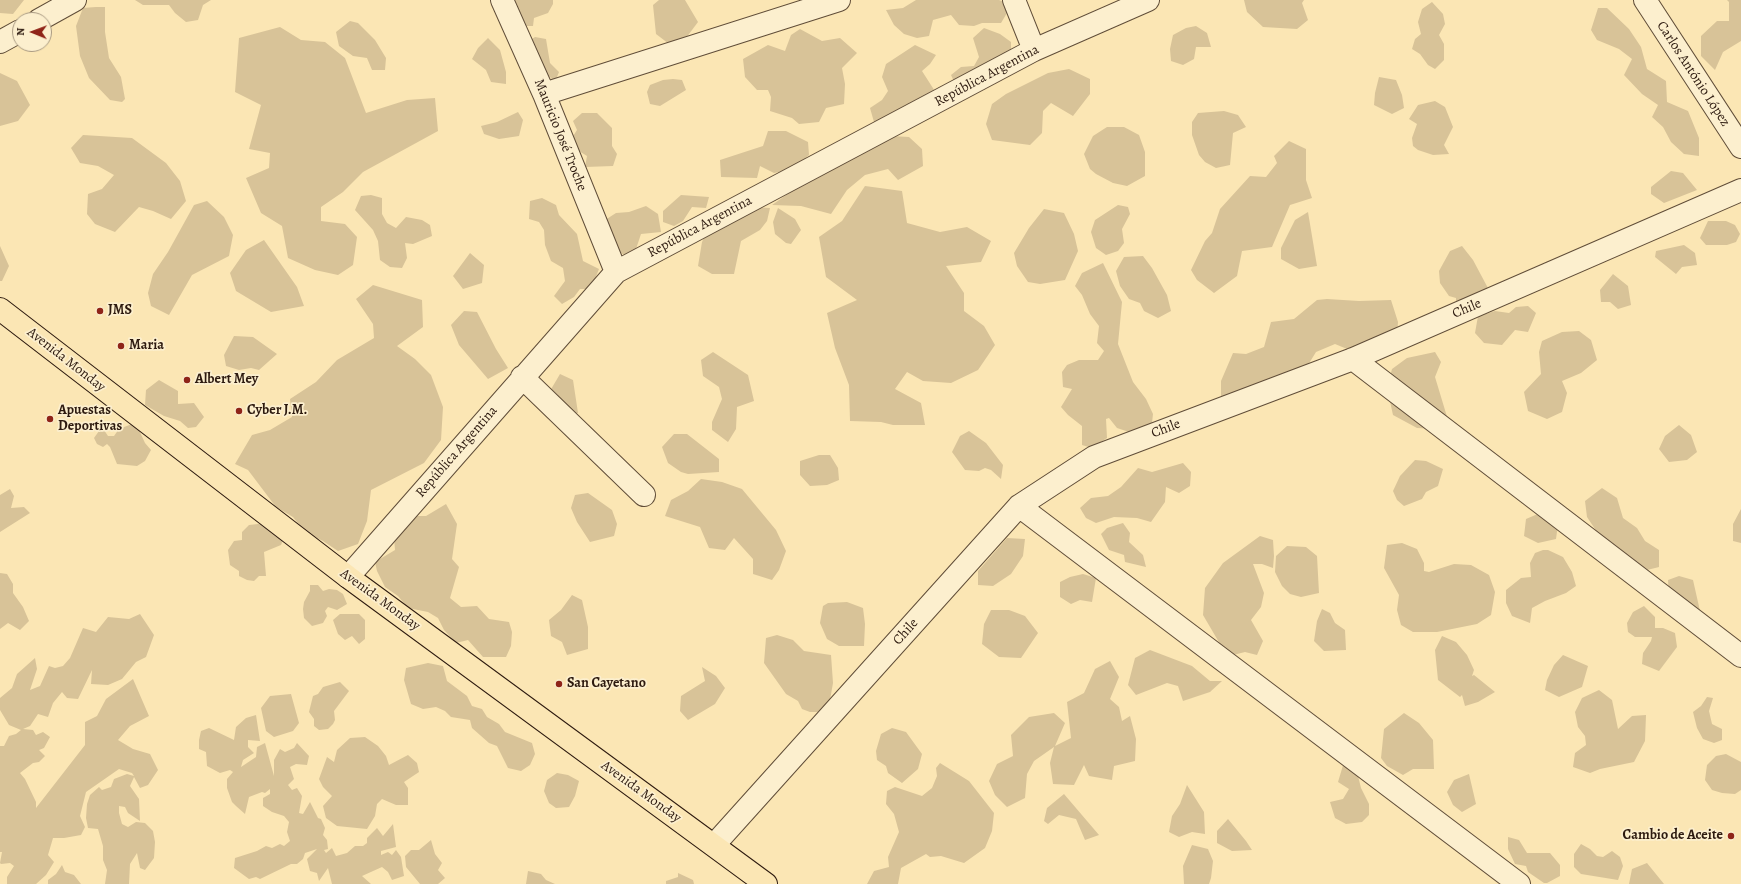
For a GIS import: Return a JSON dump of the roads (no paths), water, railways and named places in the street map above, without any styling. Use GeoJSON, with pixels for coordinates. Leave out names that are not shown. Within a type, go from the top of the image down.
{"type":"FeatureCollection","features":[{"type":"Feature","properties":{"kind":"main road","name":"Avenida Monday"},"geometry":{"type":"LineString","coordinates":[[0,309],[348,577],[766,884]]}},
{"type":"Feature","properties":{"kind":"street"},"geometry":{"type":"LineString","coordinates":[[52,13],[75,0]]}},
{"type":"Feature","properties":{"kind":"street","name":"Mauricio José Troche"},"geometry":{"type":"LineString","coordinates":[[502,0],[544,94],[616,272]]}},
{"type":"Feature","properties":{"kind":"street"},"geometry":{"type":"LineString","coordinates":[[544,94],[839,0]]}},
{"type":"Feature","properties":{"kind":"street"},"geometry":{"type":"LineString","coordinates":[[1014,0],[1034,50]]}},
{"type":"Feature","properties":{"kind":"street","name":"República Argentina"},"geometry":{"type":"LineString","coordinates":[[348,577],[522,377],[616,272],[1034,50],[1148,0]]}},
{"type":"Feature","properties":{"kind":"street","name":"Carlos António López"},"geometry":{"type":"LineString","coordinates":[[1645,0],[1741,147]]}},
{"type":"Feature","properties":{"kind":"street"},"geometry":{"type":"LineString","coordinates":[[0,42],[12,35]]}},
{"type":"Feature","properties":{"kind":"street","name":"Chile"},"geometry":{"type":"LineString","coordinates":[[714,845],[1019,506],[1094,457],[1353,359],[1741,190]]}},
{"type":"Feature","properties":{"kind":"street"},"geometry":{"type":"LineString","coordinates":[[1353,359],[1741,656]]}},
{"type":"Feature","properties":{"kind":"street"},"geometry":{"type":"LineString","coordinates":[[522,377],[644,495]]}},
{"type":"Feature","properties":{"kind":"street"},"geometry":{"type":"LineString","coordinates":[[1019,506],[1519,884]]}},
{"type":"Feature","properties":{"kind":"place","name":"JMS"},"geometry":{"type":"Point","coordinates":[100,311]}},
{"type":"Feature","properties":{"kind":"place","name":"Maria"},"geometry":{"type":"Point","coordinates":[121,346]}},
{"type":"Feature","properties":{"kind":"place","name":"Albert Mey"},"geometry":{"type":"Point","coordinates":[187,380]}},
{"type":"Feature","properties":{"kind":"place","name":"Cyber J.M."},"geometry":{"type":"Point","coordinates":[239,411]}},
{"type":"Feature","properties":{"kind":"place","name":"Apuestas Deportivas"},"geometry":{"type":"Point","coordinates":[50,419]}},
{"type":"Feature","properties":{"kind":"place","name":"San Cayetano"},"geometry":{"type":"Point","coordinates":[559,684]}},
{"type":"Feature","properties":{"kind":"place","name":"Cambio de Aceite"},"geometry":{"type":"Point","coordinates":[1731,836]}}]}
